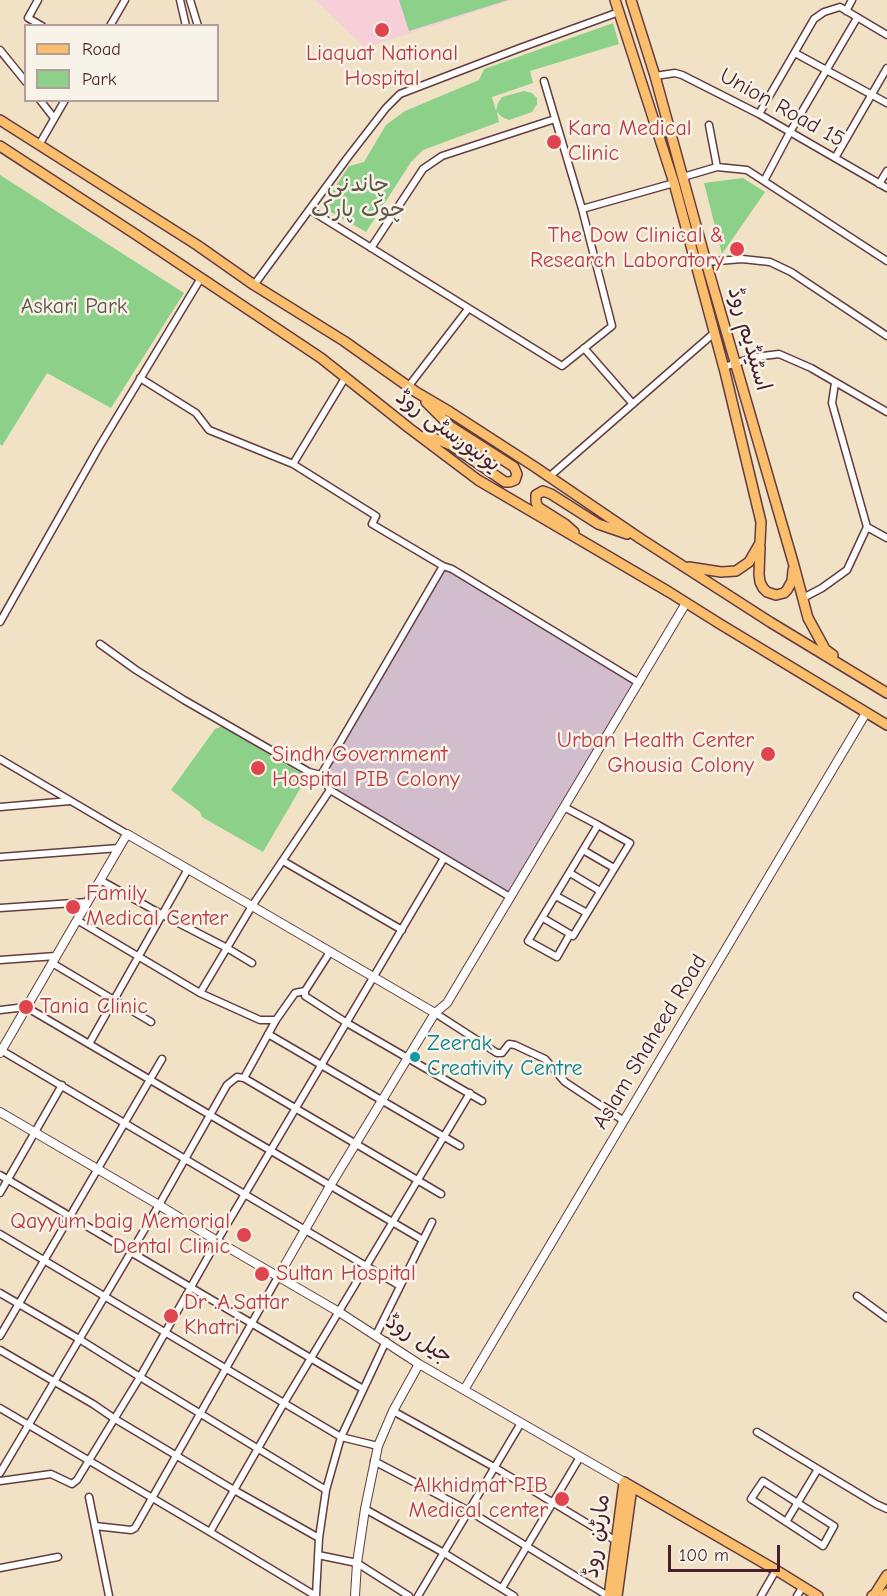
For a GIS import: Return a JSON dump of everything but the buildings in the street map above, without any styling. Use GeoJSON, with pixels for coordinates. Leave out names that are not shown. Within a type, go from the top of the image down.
{"type":"FeatureCollection","features":[{"type":"Feature","properties":{"kind":"main road","name":"اسٹیڈیم روڈ"},"geometry":{"type":"LineString","coordinates":[[615,0],[674,183],[724,367],[761,522],[759,574],[763,588],[776,595],[788,590],[792,581],[793,562]]}},
{"type":"Feature","properties":{"kind":"main road","name":"اسٹیڈیم روڈ"},"geometry":{"type":"LineString","coordinates":[[631,0],[684,177],[706,262],[808,618],[825,649],[855,674]]}},
{"type":"Feature","properties":{"kind":"main road","name":"یونیورسٹی روڈ"},"geometry":{"type":"LineString","coordinates":[[0,120],[198,245],[254,285],[344,340],[412,389],[641,539],[770,622],[887,693]]}},
{"type":"Feature","properties":{"kind":"main road","name":"یونیورسٹی روڈ"},"geometry":{"type":"LineString","coordinates":[[0,146],[321,358],[478,480],[687,603],[887,725]]}},
{"type":"Feature","properties":{"kind":"main road"},"geometry":{"type":"LineString","coordinates":[[409,428],[451,445],[506,482],[515,480],[517,474],[514,467],[450,426],[412,389]]}},
{"type":"Feature","properties":{"kind":"main road"},"geometry":{"type":"LineString","coordinates":[[585,543],[566,524],[538,507],[536,495],[543,491],[551,494],[598,524],[641,539]]}},
{"type":"Feature","properties":{"kind":"main road"},"geometry":{"type":"LineString","coordinates":[[684,566],[722,572],[736,571],[749,562],[760,543]]}},
{"type":"Feature","properties":{"kind":"main road","name":"مارٹن روڈ"},"geometry":{"type":"LineString","coordinates":[[608,1596],[628,1484]]}},
{"type":"Feature","properties":{"kind":"main road","name":"جیل روڈ"},"geometry":{"type":"LineString","coordinates":[[628,1484],[818,1596]]}},
{"type":"Feature","properties":{"kind":"main road","name":"مارٹن روڈ"},"geometry":{"type":"LineString","coordinates":[[616,1596],[619,1543]]}},
{"type":"Feature","properties":{"kind":"main road"},"geometry":{"type":"LineString","coordinates":[[872,1596],[887,1575]]}},
{"type":"Feature","properties":{"kind":"street"},"geometry":{"type":"LineString","coordinates":[[38,0],[28,18],[38,24]]}},
{"type":"Feature","properties":{"kind":"street"},"geometry":{"type":"LineString","coordinates":[[111,24],[125,0]]}},
{"type":"Feature","properties":{"kind":"street"},"geometry":{"type":"LineString","coordinates":[[180,0],[186,24]]}},
{"type":"Feature","properties":{"kind":"street"},"geometry":{"type":"LineString","coordinates":[[190,0],[197,24]]}},
{"type":"Feature","properties":{"kind":"street"},"geometry":{"type":"LineString","coordinates":[[846,11],[852,0]]}},
{"type":"Feature","properties":{"kind":"street"},"geometry":{"type":"LineString","coordinates":[[759,114],[814,19],[824,12],[840,7],[887,34]]}},
{"type":"Feature","properties":{"kind":"street"},"geometry":{"type":"LineString","coordinates":[[254,285],[386,108],[400,94],[619,12]]}},
{"type":"Feature","properties":{"kind":"street"},"geometry":{"type":"LineString","coordinates":[[764,181],[857,18]]}},
{"type":"Feature","properties":{"kind":"street"},"geometry":{"type":"LineString","coordinates":[[0,50],[24,80]]}},
{"type":"Feature","properties":{"kind":"street"},"geometry":{"type":"LineString","coordinates":[[795,53],[887,103]]}},
{"type":"Feature","properties":{"kind":"street"},"geometry":{"type":"LineString","coordinates":[[835,158],[887,68]]}},
{"type":"Feature","properties":{"kind":"street","name":"Union Road 15"},"geometry":{"type":"LineString","coordinates":[[655,76],[675,73],[682,75],[759,114],[887,188]]}},
{"type":"Feature","properties":{"kind":"street"},"geometry":{"type":"LineString","coordinates":[[310,210],[562,366],[612,326],[582,209],[544,81]]}},
{"type":"Feature","properties":{"kind":"street"},"geometry":{"type":"LineString","coordinates":[[42,102],[54,118]]}},
{"type":"Feature","properties":{"kind":"street"},"geometry":{"type":"LineString","coordinates":[[39,145],[64,102]]}},
{"type":"Feature","properties":{"kind":"street"},"geometry":{"type":"LineString","coordinates":[[371,248],[423,169],[442,156],[555,119]]}},
{"type":"Feature","properties":{"kind":"street"},"geometry":{"type":"LineString","coordinates":[[710,125],[717,167]]}},
{"type":"Feature","properties":{"kind":"street"},"geometry":{"type":"LineString","coordinates":[[684,177],[717,167],[747,170],[887,261]]}},
{"type":"Feature","properties":{"kind":"street"},"geometry":{"type":"LineString","coordinates":[[879,184],[887,171]]}},
{"type":"Feature","properties":{"kind":"street"},"geometry":{"type":"LineString","coordinates":[[582,209],[674,183]]}},
{"type":"Feature","properties":{"kind":"street"},"geometry":{"type":"LineString","coordinates":[[706,262],[742,259],[770,262],[887,336]]}},
{"type":"Feature","properties":{"kind":"street"},"geometry":{"type":"LineString","coordinates":[[0,622],[99,447],[201,278]]}},
{"type":"Feature","properties":{"kind":"street"},"geometry":{"type":"LineString","coordinates":[[412,389],[468,309]]}},
{"type":"Feature","properties":{"kind":"street"},"geometry":{"type":"LineString","coordinates":[[549,477],[714,333]]}},
{"type":"Feature","properties":{"kind":"street"},"geometry":{"type":"LineString","coordinates":[[584,348],[633,404]]}},
{"type":"Feature","properties":{"kind":"street"},"geometry":{"type":"LineString","coordinates":[[724,367],[755,357],[779,354],[811,368],[887,412]]}},
{"type":"Feature","properties":{"kind":"street"},"geometry":{"type":"LineString","coordinates":[[140,378],[196,413],[209,430],[293,464],[376,516],[372,524],[452,569],[639,683]]}},
{"type":"Feature","properties":{"kind":"street"},"geometry":{"type":"LineString","coordinates":[[293,464],[345,378]]}},
{"type":"Feature","properties":{"kind":"street"},"geometry":{"type":"LineString","coordinates":[[803,598],[847,570],[867,527],[832,403],[835,383]]}},
{"type":"Feature","properties":{"kind":"street"},"geometry":{"type":"LineString","coordinates":[[867,527],[887,538]]}},
{"type":"Feature","properties":{"kind":"street"},"geometry":{"type":"LineString","coordinates":[[321,775],[443,566]]}},
{"type":"Feature","properties":{"kind":"street"},"geometry":{"type":"LineString","coordinates":[[95,1526],[133,1530],[141,1520],[330,1186],[435,1013],[447,1003],[687,603]]}},
{"type":"Feature","properties":{"kind":"street"},"geometry":{"type":"LineString","coordinates":[[100,644],[184,700],[309,772],[321,775],[330,790],[510,897]]}},
{"type":"Feature","properties":{"kind":"street","name":"Aslam Shaheed Road"},"geometry":{"type":"LineString","coordinates":[[464,1390],[866,713]]}},
{"type":"Feature","properties":{"kind":"street"},"geometry":{"type":"LineString","coordinates":[[0,759],[435,1013],[497,1053],[502,1053],[509,1044],[545,1059],[565,1082],[624,1121]]}},
{"type":"Feature","properties":{"kind":"street"},"geometry":{"type":"LineString","coordinates":[[200,993],[252,906],[330,790]]}},
{"type":"Feature","properties":{"kind":"street"},"geometry":{"type":"LineString","coordinates":[[0,807],[71,801]]}},
{"type":"Feature","properties":{"kind":"street"},"geometry":{"type":"LineString","coordinates":[[543,918],[573,936],[630,843],[564,807]]}},
{"type":"Feature","properties":{"kind":"street"},"geometry":{"type":"LineString","coordinates":[[570,934],[557,957],[528,941],[598,825]]}},
{"type":"Feature","properties":{"kind":"street"},"geometry":{"type":"LineString","coordinates":[[127,834],[1,1051],[400,1286]]}},
{"type":"Feature","properties":{"kind":"street"},"geometry":{"type":"LineString","coordinates":[[0,857],[119,848]]}},
{"type":"Feature","properties":{"kind":"street"},"geometry":{"type":"LineString","coordinates":[[583,850],[614,868]]}},
{"type":"Feature","properties":{"kind":"street"},"geometry":{"type":"LineString","coordinates":[[0,1481],[51,1474],[74,1484],[140,1377],[217,1241],[444,858]]}},
{"type":"Feature","properties":{"kind":"street"},"geometry":{"type":"LineString","coordinates":[[283,861],[402,930]]}},
{"type":"Feature","properties":{"kind":"street"},"geometry":{"type":"LineString","coordinates":[[89,1044],[188,869]]}},
{"type":"Feature","properties":{"kind":"street"},"geometry":{"type":"LineString","coordinates":[[570,873],[600,891]]}},
{"type":"Feature","properties":{"kind":"street"},"geometry":{"type":"LineString","coordinates":[[100,880],[252,963]]}},
{"type":"Feature","properties":{"kind":"street"},"geometry":{"type":"LineString","coordinates":[[556,896],[586,914]]}},
{"type":"Feature","properties":{"kind":"street"},"geometry":{"type":"LineString","coordinates":[[0,908],[88,902]]}},
{"type":"Feature","properties":{"kind":"street"},"geometry":{"type":"LineString","coordinates":[[77,920],[200,993],[260,1020],[276,1020]]}},
{"type":"Feature","properties":{"kind":"street"},"geometry":{"type":"LineString","coordinates":[[330,952],[305,991],[305,996],[482,1101]]}},
{"type":"Feature","properties":{"kind":"street"},"geometry":{"type":"LineString","coordinates":[[0,960],[54,960],[113,1000],[151,1022]]}},
{"type":"Feature","properties":{"kind":"street"},"geometry":{"type":"LineString","coordinates":[[243,1078],[276,1020],[295,993],[305,991]]}},
{"type":"Feature","properties":{"kind":"street"},"geometry":{"type":"LineString","coordinates":[[0,1010],[26,1007],[423,1240]]}},
{"type":"Feature","properties":{"kind":"street"},"geometry":{"type":"LineString","coordinates":[[268,1034],[460,1146]]}},
{"type":"Feature","properties":{"kind":"street"},"geometry":{"type":"LineString","coordinates":[[0,1336],[162,1059]]}},
{"type":"Feature","properties":{"kind":"street"},"geometry":{"type":"LineString","coordinates":[[1,1469],[159,1205],[227,1085],[237,1077],[243,1078],[441,1194]]}},
{"type":"Feature","properties":{"kind":"street"},"geometry":{"type":"LineString","coordinates":[[0,1193],[62,1085]]}},
{"type":"Feature","properties":{"kind":"street"},"geometry":{"type":"LineString","coordinates":[[210,1532],[284,1402],[470,1093]]}},
{"type":"Feature","properties":{"kind":"street","name":"جیل روڈ"},"geometry":{"type":"LineString","coordinates":[[0,1112],[339,1312],[419,1364],[628,1484]]}},
{"type":"Feature","properties":{"kind":"street"},"geometry":{"type":"LineString","coordinates":[[0,1175],[363,1389]]}},
{"type":"Feature","properties":{"kind":"street"},"geometry":{"type":"LineString","coordinates":[[376,1335],[432,1222]]}},
{"type":"Feature","properties":{"kind":"street"},"geometry":{"type":"LineString","coordinates":[[0,1234],[340,1437],[378,1446]]}},
{"type":"Feature","properties":{"kind":"street"},"geometry":{"type":"LineString","coordinates":[[0,1293],[326,1490]]}},
{"type":"Feature","properties":{"kind":"street"},"geometry":{"type":"LineString","coordinates":[[857,1296],[887,1318]]}},
{"type":"Feature","properties":{"kind":"street"},"geometry":{"type":"LineString","coordinates":[[0,1408],[316,1596],[319,1538],[326,1490],[340,1437],[386,1341]]}},
{"type":"Feature","properties":{"kind":"street"},"geometry":{"type":"LineString","coordinates":[[0,1350],[234,1490],[319,1538]]}},
{"type":"Feature","properties":{"kind":"street"},"geometry":{"type":"LineString","coordinates":[[355,1596],[365,1509],[378,1446],[393,1411],[419,1364]]}},
{"type":"Feature","properties":{"kind":"street"},"geometry":{"type":"LineString","coordinates":[[393,1411],[495,1467],[619,1543]]}},
{"type":"Feature","properties":{"kind":"street"},"geometry":{"type":"LineString","coordinates":[[418,1596],[521,1423]]}},
{"type":"Feature","properties":{"kind":"street"},"geometry":{"type":"LineString","coordinates":[[757,1432],[887,1509]]}},
{"type":"Feature","properties":{"kind":"street"},"geometry":{"type":"LineString","coordinates":[[502,1588],[580,1457]]}},
{"type":"Feature","properties":{"kind":"street"},"geometry":{"type":"LineString","coordinates":[[374,1461],[469,1511],[608,1596]]}},
{"type":"Feature","properties":{"kind":"street"},"geometry":{"type":"LineString","coordinates":[[786,1522],[818,1469]]}},
{"type":"Feature","properties":{"kind":"street"},"geometry":{"type":"LineString","coordinates":[[763,1481],[799,1503],[834,1526],[823,1546],[752,1499],[763,1481]]}},
{"type":"Feature","properties":{"kind":"street"},"geometry":{"type":"LineString","coordinates":[[88,1497],[109,1596]]}},
{"type":"Feature","properties":{"kind":"street"},"geometry":{"type":"LineString","coordinates":[[365,1509],[444,1553],[514,1596]]}},
{"type":"Feature","properties":{"kind":"street"},"geometry":{"type":"LineString","coordinates":[[318,1556],[357,1563],[409,1596]]}},
{"type":"Feature","properties":{"kind":"street"},"geometry":{"type":"LineString","coordinates":[[0,1568],[58,1557]]}},
{"type":"Feature","properties":{"kind":"street"},"geometry":{"type":"LineString","coordinates":[[761,1596],[776,1570]]}},
{"type":"Feature","properties":{"kind":"street"},"geometry":{"type":"LineString","coordinates":[[797,1596],[803,1586]]}},
{"type":"Feature","properties":{"kind":"shaded area","name":"Liaquat National Hospital"},"geometry":{"type":"Polygon","coordinates":[[[315,0],[512,0],[365,48],[315,0]]]}},
{"type":"Feature","properties":{"kind":"shaded area"},"geometry":{"type":"Polygon","coordinates":[[[443,566],[639,683],[510,897],[330,790],[321,775],[443,566]]]}},
{"type":"Feature","properties":{"kind":"green space"},"geometry":{"type":"Polygon","coordinates":[[[399,0],[508,0],[409,31],[399,0]]]}},
{"type":"Feature","properties":{"kind":"green space","name":"چاندنی چوک پارک"},"geometry":{"type":"Polygon","coordinates":[[[613,23],[619,44],[530,71],[533,83],[492,97],[496,111],[502,97],[524,91],[532,93],[537,98],[537,104],[532,112],[509,120],[497,112],[499,122],[423,150],[411,162],[366,232],[322,207],[349,166],[364,162],[386,125],[405,111],[479,80],[484,69],[613,23]]]}},
{"type":"Feature","properties":{"kind":"green space","name":"Askari Park"},"geometry":{"type":"Polygon","coordinates":[[[0,175],[184,293],[111,408],[47,373],[2,446],[0,444],[0,175]]]}},
{"type":"Feature","properties":{"kind":"green space"},"geometry":{"type":"Polygon","coordinates":[[[743,178],[765,192],[722,254],[704,183],[743,178]]]}},
{"type":"Feature","properties":{"kind":"green space"},"geometry":{"type":"Polygon","coordinates":[[[222,726],[307,777],[263,852],[202,817],[200,812],[171,790],[215,729],[222,726]]]}},
{"type":"Feature","properties":{"kind":"place","name":"Liaquat National Hospital"},"geometry":{"type":"Point","coordinates":[382,30]}},
{"type":"Feature","properties":{"kind":"place","name":"Kara Medical Clinic"},"geometry":{"type":"Point","coordinates":[554,142]}},
{"type":"Feature","properties":{"kind":"place","name":"The Dow Clinical & Research Laboratory"},"geometry":{"type":"Point","coordinates":[737,249]}},
{"type":"Feature","properties":{"kind":"place","name":"Urban Health Center Ghousia Colony"},"geometry":{"type":"Point","coordinates":[768,754]}},
{"type":"Feature","properties":{"kind":"place","name":"Sindh Government Hospital PIB Colony"},"geometry":{"type":"Point","coordinates":[258,768]}},
{"type":"Feature","properties":{"kind":"place","name":"Family Medical Center"},"geometry":{"type":"Point","coordinates":[73,907]}},
{"type":"Feature","properties":{"kind":"place","name":"Tania Clinic"},"geometry":{"type":"Point","coordinates":[26,1007]}},
{"type":"Feature","properties":{"kind":"place","name":"Zeerak Creativity Centre"},"geometry":{"type":"Point","coordinates":[415,1057]}},
{"type":"Feature","properties":{"kind":"place","name":"Qayyum baig Memorial Dental Clinic"},"geometry":{"type":"Point","coordinates":[244,1235]}},
{"type":"Feature","properties":{"kind":"place","name":"Sultan Hospital"},"geometry":{"type":"Point","coordinates":[262,1274]}},
{"type":"Feature","properties":{"kind":"place","name":"Dr .A.Sattar Khatri"},"geometry":{"type":"Point","coordinates":[171,1316]}},
{"type":"Feature","properties":{"kind":"place","name":"Alkhidmat PIB Medical center"},"geometry":{"type":"Point","coordinates":[562,1499]}}]}
